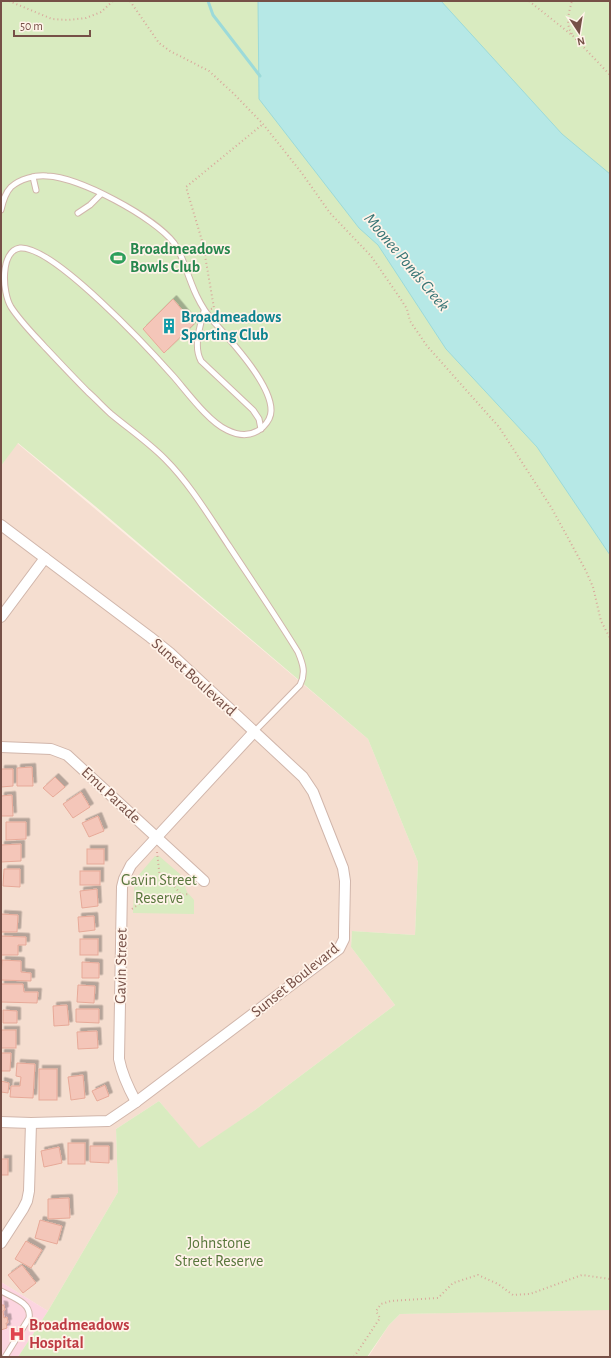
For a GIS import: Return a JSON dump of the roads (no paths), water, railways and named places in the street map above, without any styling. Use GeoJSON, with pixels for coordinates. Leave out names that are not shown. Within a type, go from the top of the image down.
{"type":"FeatureCollection","features":[{"type":"Feature","properties":{"kind":"street","name":"Sunset Boulevard"},"geometry":{"type":"LineString","coordinates":[[1,525],[160,645],[303,777],[313,792],[344,868],[345,881],[344,939],[335,952],[136,1102],[108,1121],[31,1123],[1,1122]]}},
{"type":"Feature","properties":{"kind":"street"},"geometry":{"type":"LineString","coordinates":[[1,617],[45,558]]}},
{"type":"Feature","properties":{"kind":"street","name":"Gavin Street"},"geometry":{"type":"LineString","coordinates":[[136,1102],[128,1087],[119,1060],[122,887],[124,879],[131,865],[254,732]]}},
{"type":"Feature","properties":{"kind":"street","name":"Emu Parade"},"geometry":{"type":"LineString","coordinates":[[1,747],[51,749],[60,751],[67,755],[204,881]]}},
{"type":"Feature","properties":{"kind":"street"},"geometry":{"type":"LineString","coordinates":[[1,1243],[27,1201],[29,1191],[31,1123]]}},
{"type":"Feature","properties":{"kind":"lane"},"geometry":{"type":"LineString","coordinates":[[1,210],[4,199],[11,188],[18,182],[33,177],[49,176],[79,184],[111,198],[157,226],[175,244],[181,254],[205,313],[246,361],[264,386],[271,410],[270,417],[262,429],[246,435],[236,434],[222,429],[208,416],[150,350],[125,325],[63,269],[48,258],[24,248],[17,248],[11,251],[4,260],[2,278],[4,291],[10,306],[65,369],[108,412],[165,459],[187,484],[298,652],[304,670],[304,678],[300,685],[254,732]]}},
{"type":"Feature","properties":{"kind":"lane"},"geometry":{"type":"LineString","coordinates":[[33,177],[36,190]]}},
{"type":"Feature","properties":{"kind":"lane"},"geometry":{"type":"LineString","coordinates":[[78,213],[90,205],[101,194]]}},
{"type":"Feature","properties":{"kind":"lane"},"geometry":{"type":"LineString","coordinates":[[205,313],[198,343],[198,354],[201,361],[253,410],[259,419],[262,429]]}},
{"type":"Feature","properties":{"kind":"lane"},"geometry":{"type":"LineString","coordinates":[[1,1291],[23,1303],[30,1314],[5,1357]]}},
{"type":"Feature","properties":{"kind":"water"},"geometry":{"type":"Polygon","coordinates":[[[258,1],[441,1],[562,134],[610,174],[610,555],[537,447],[446,349],[378,245],[359,228],[259,99],[258,1]]]}},
{"type":"Feature","properties":{"kind":"waterway","name":"Moonee Ponds Creek"},"geometry":{"type":"LineString","coordinates":[[208,1],[213,15],[260,76]]}},
{"type":"Feature","properties":{"kind":"place","name":"Broadmeadows Bowls Club"},"geometry":{"type":"Point","coordinates":[118,258]}},
{"type":"Feature","properties":{"kind":"place","name":"Broadmeadows Sporting Club"},"geometry":{"type":"Point","coordinates":[169,326]}},
{"type":"Feature","properties":{"kind":"place","name":"Broadmeadows Hospital"},"geometry":{"type":"Point","coordinates":[17,1334]}},
{"type":"Feature","properties":{"kind":"park label","name":"Gavin Street Reserve"},"geometry":{"type":"Point","coordinates":[159,889]}},
{"type":"Feature","properties":{"kind":"park label","name":"Johnstone Street Reserve"},"geometry":{"type":"Point","coordinates":[219,1252]}}]}
